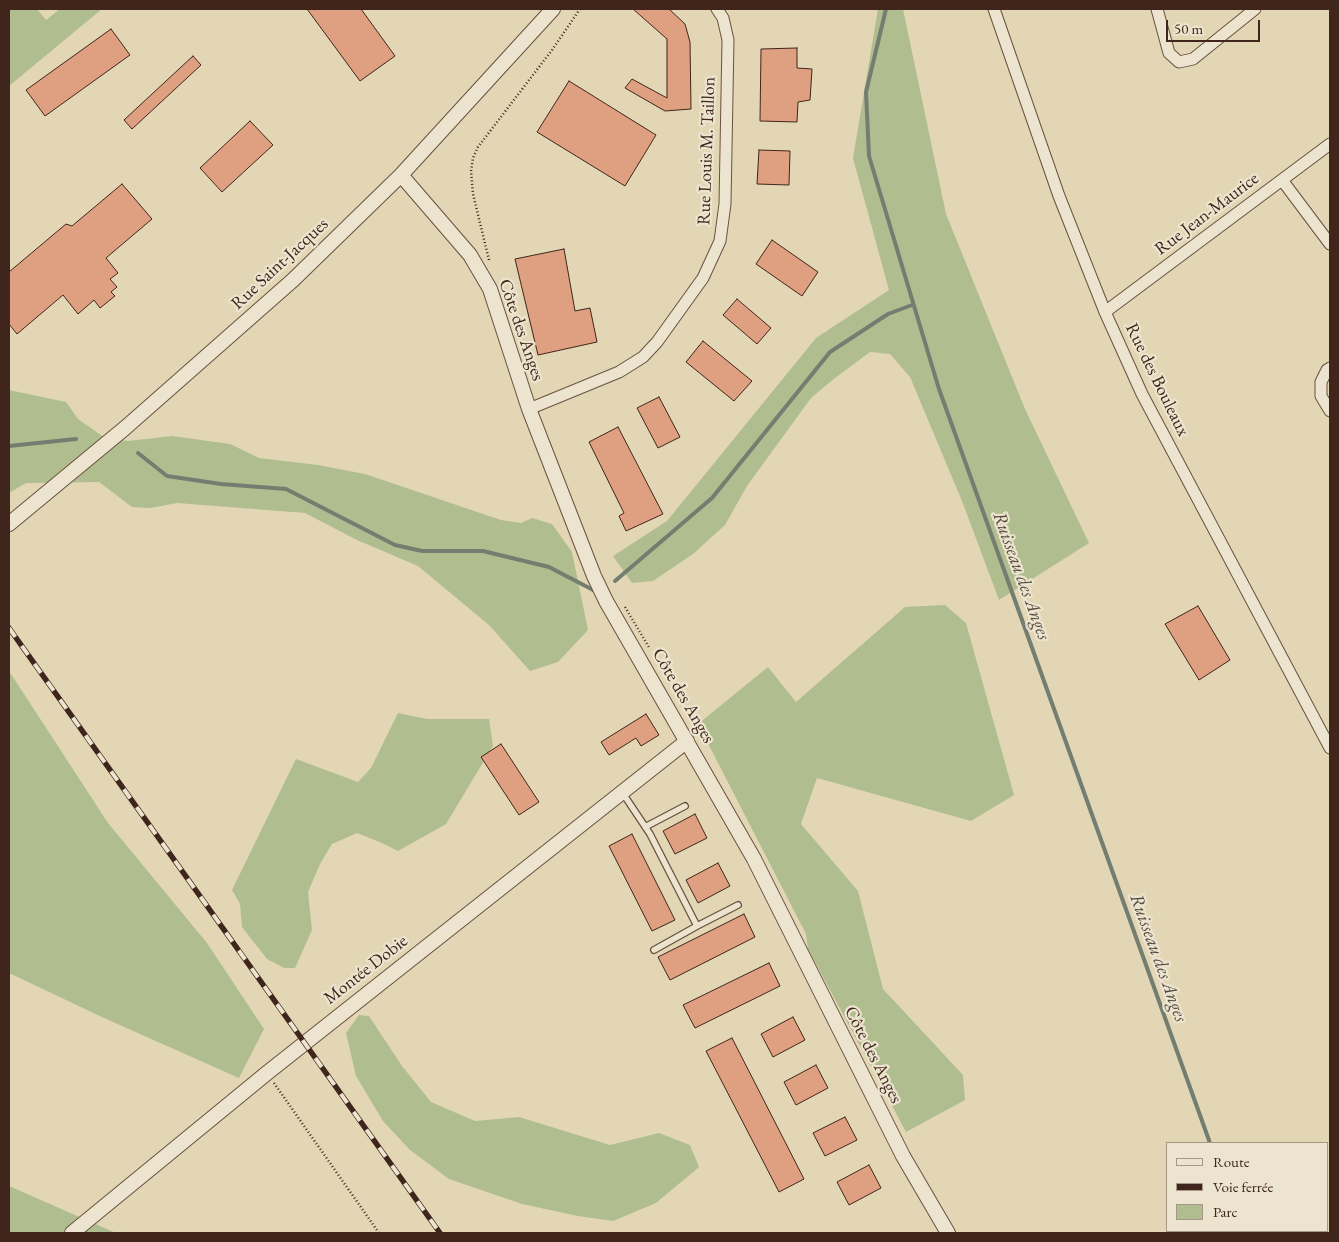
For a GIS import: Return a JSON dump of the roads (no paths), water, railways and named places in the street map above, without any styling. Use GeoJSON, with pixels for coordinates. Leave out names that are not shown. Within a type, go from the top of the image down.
{"type":"FeatureCollection","features":[{"type":"Feature","properties":{"kind":"street","name":"Rue Saint-Jacques"},"geometry":{"type":"LineString","coordinates":[[9,524],[125,428],[293,280],[401,175],[553,9]]}},
{"type":"Feature","properties":{"kind":"street","name":"Rue Louis M. Taillon"},"geometry":{"type":"LineString","coordinates":[[529,409],[619,372],[643,356],[657,342],[703,278],[720,241],[725,204],[728,40],[723,18],[717,9]]}},
{"type":"Feature","properties":{"kind":"street","name":"Rue des Bouleaux"},"geometry":{"type":"LineString","coordinates":[[994,9],[1043,152],[1105,312],[1142,394],[1330,748]]}},
{"type":"Feature","properties":{"kind":"street"},"geometry":{"type":"LineString","coordinates":[[1157,9],[1169,53],[1179,62],[1193,59],[1255,9]]}},
{"type":"Feature","properties":{"kind":"street","name":"Rue Jean-Maurice"},"geometry":{"type":"LineString","coordinates":[[1105,312],[1330,144]]}},
{"type":"Feature","properties":{"kind":"street","name":"Côte des Anges"},"geometry":{"type":"LineString","coordinates":[[401,175],[470,255],[490,289],[529,409],[594,576],[606,601],[754,859],[903,1156],[948,1233]]}},
{"type":"Feature","properties":{"kind":"street"},"geometry":{"type":"LineString","coordinates":[[1282,180],[1330,244]]}},
{"type":"Feature","properties":{"kind":"street"},"geometry":{"type":"LineString","coordinates":[[1330,368],[1321,382],[1321,396],[1330,411]]}},
{"type":"Feature","properties":{"kind":"street","name":"Montée Dobie"},"geometry":{"type":"LineString","coordinates":[[72,1233],[267,1073],[687,741]]}},
{"type":"Feature","properties":{"kind":"lane"},"geometry":{"type":"LineString","coordinates":[[622,792],[645,827],[697,926]]}},
{"type":"Feature","properties":{"kind":"lane"},"geometry":{"type":"LineString","coordinates":[[645,827],[685,806]]}},
{"type":"Feature","properties":{"kind":"lane"},"geometry":{"type":"LineString","coordinates":[[654,950],[738,904]]}},
{"type":"Feature","properties":{"kind":"waterway","name":"Ruisseau des Anges"},"geometry":{"type":"LineString","coordinates":[[886,9],[866,92],[869,156],[939,389],[1210,1142]]}},
{"type":"Feature","properties":{"kind":"waterway"},"geometry":{"type":"LineString","coordinates":[[615,581],[712,498],[830,352],[888,314],[912,305]]}},
{"type":"Feature","properties":{"kind":"waterway"},"geometry":{"type":"LineString","coordinates":[[9,446],[76,439]]}},
{"type":"Feature","properties":{"kind":"waterway"},"geometry":{"type":"LineString","coordinates":[[138,453],[167,476],[221,484],[286,489],[395,545],[422,551],[483,551],[549,567],[597,592]]}},
{"type":"Feature","properties":{"kind":"railway"},"geometry":{"type":"LineString","coordinates":[[9,628],[440,1233]]}}]}
